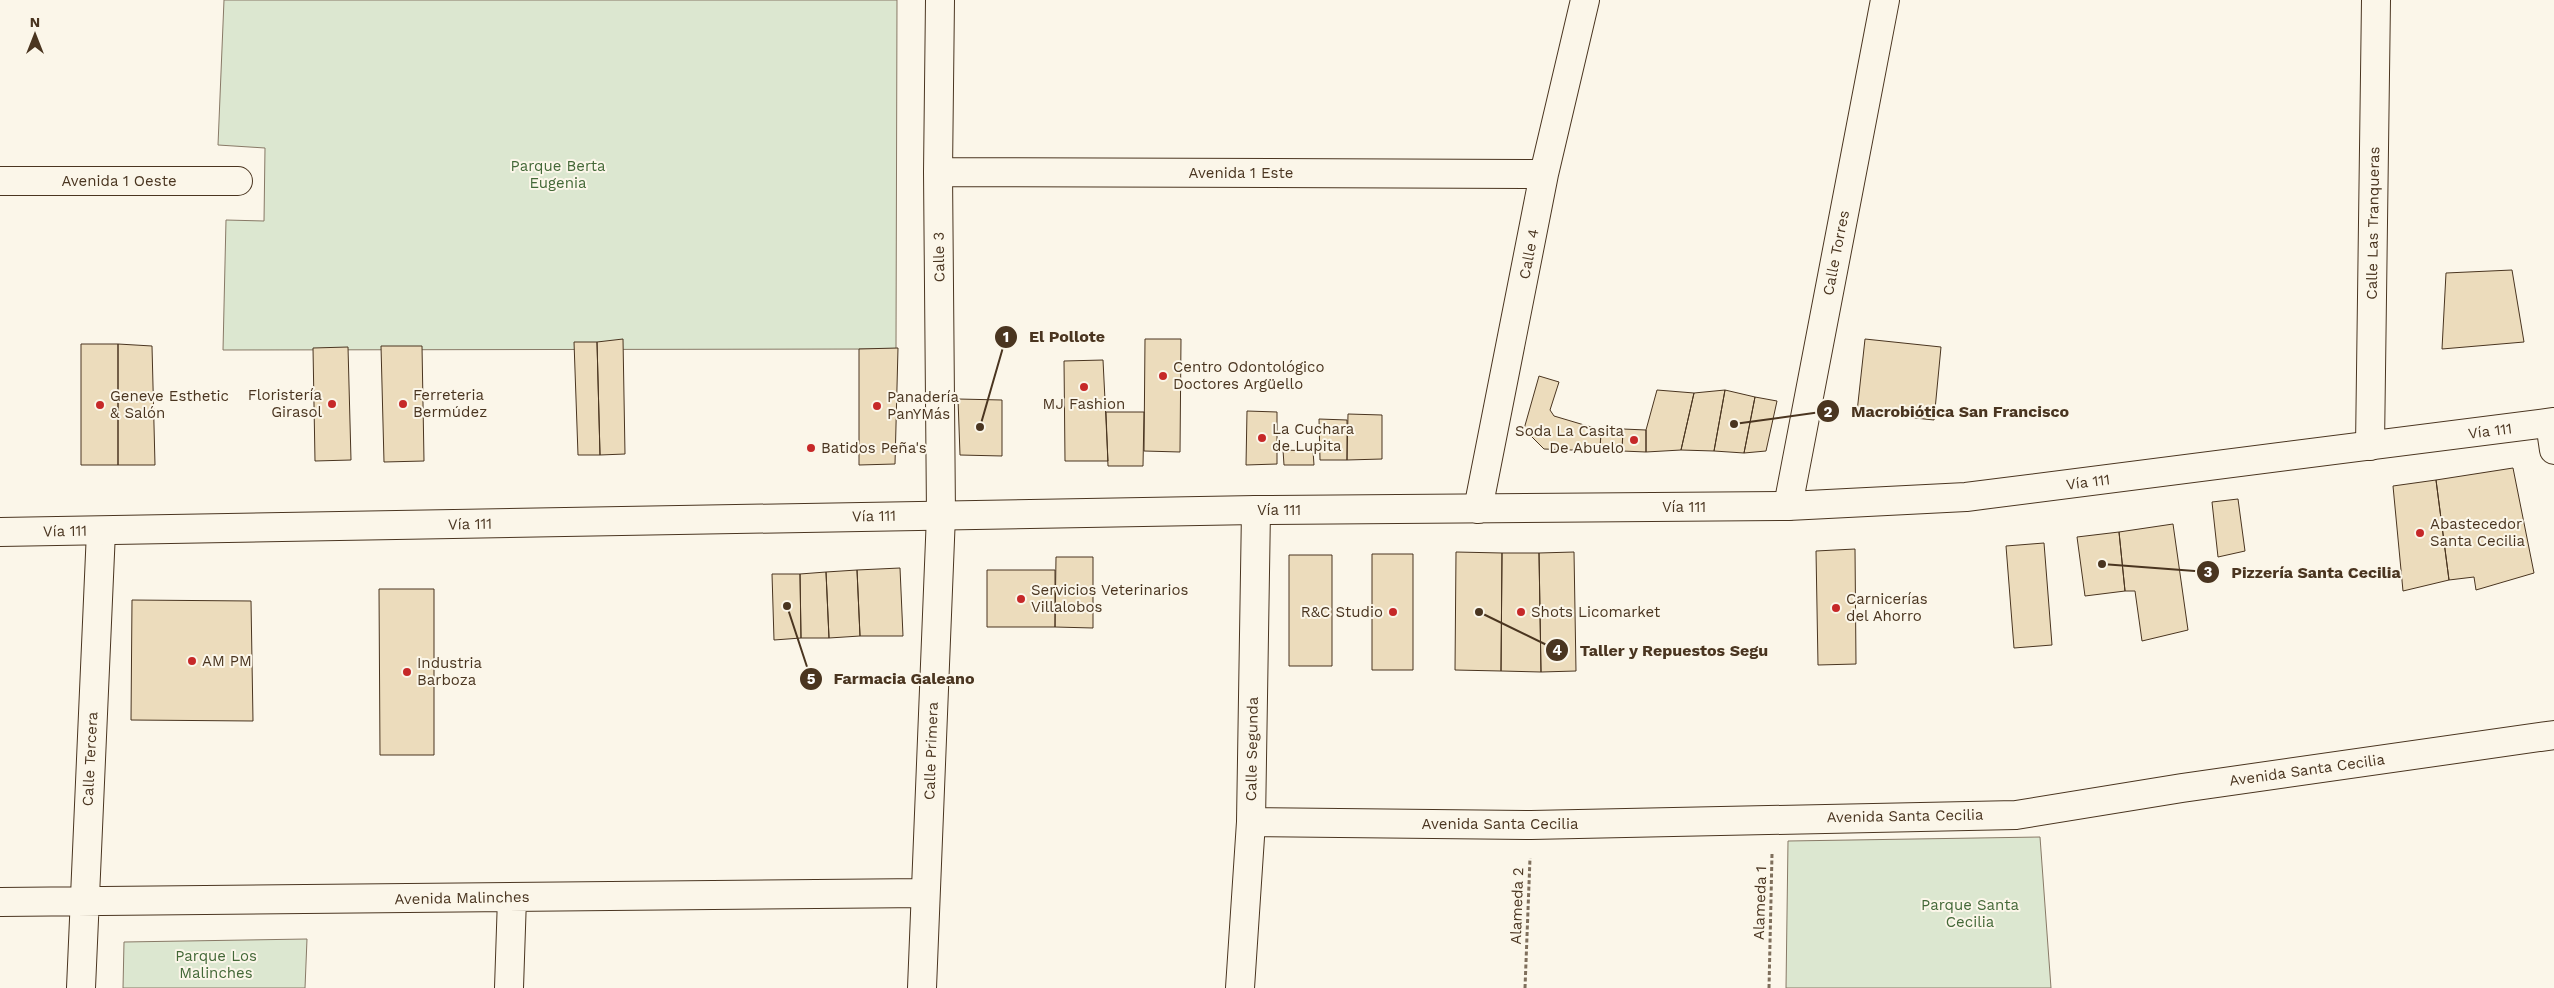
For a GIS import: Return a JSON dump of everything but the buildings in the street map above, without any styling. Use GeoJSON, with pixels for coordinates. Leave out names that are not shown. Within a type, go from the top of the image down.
{"type":"FeatureCollection","features":[{"type":"Feature","properties":{"kind":"street","name":"Calle 3"},"geometry":{"type":"LineString","coordinates":[[940,0],[938,172],[941,515]]}},
{"type":"Feature","properties":{"kind":"street","name":"Calle 4"},"geometry":{"type":"LineString","coordinates":[[1478,509],[1544,174],[1585,0]]}},
{"type":"Feature","properties":{"kind":"street","name":"Calle Torres"},"geometry":{"type":"LineString","coordinates":[[1788,506],[1885,0]]}},
{"type":"Feature","properties":{"kind":"street","name":"Calle Las Tranqueras"},"geometry":{"type":"LineString","coordinates":[[2370,446],[2376,0]]}},
{"type":"Feature","properties":{"kind":"street","name":"Avenida 1 Este"},"geometry":{"type":"LineString","coordinates":[[938,172],[1544,174]]}},
{"type":"Feature","properties":{"kind":"street","name":"Avenida 1 Oeste"},"geometry":{"type":"LineString","coordinates":[[0,181],[238,181]]}},
{"type":"Feature","properties":{"kind":"street","name":"Vía 111"},"geometry":{"type":"LineString","coordinates":[[0,532],[1256,510],[1788,506],[1966,497],[2552,423]]}},
{"type":"Feature","properties":{"kind":"street"},"geometry":{"type":"LineString","coordinates":[[2552,423],[2554,450]]}},
{"type":"Feature","properties":{"kind":"street","name":"Calle Segunda"},"geometry":{"type":"LineString","coordinates":[[1240,988],[1250,822],[1256,510]]}},
{"type":"Feature","properties":{"kind":"street","name":"Calle Primera"},"geometry":{"type":"LineString","coordinates":[[922,988],[941,515]]}},
{"type":"Feature","properties":{"kind":"street","name":"Calle Tercera"},"geometry":{"type":"LineString","coordinates":[[81,988],[83,902],[101,531]]}},
{"type":"Feature","properties":{"kind":"street","name":"Avenida Santa Cecilia"},"geometry":{"type":"LineString","coordinates":[[1250,822],[1531,825],[1774,818],[2016,815],[2182,788],[2554,735]]}},
{"type":"Feature","properties":{"kind":"street","name":"Avenida Malinches"},"geometry":{"type":"LineString","coordinates":[[0,902],[925,893]]}},
{"type":"Feature","properties":{"kind":"street"},"geometry":{"type":"LineString","coordinates":[[509,988],[512,898]]}},
{"type":"Feature","properties":{"kind":"path","name":"Alameda 1"},"geometry":{"type":"LineString","coordinates":[[1769,988],[1774,818]]}},
{"type":"Feature","properties":{"kind":"path","name":"Alameda 2"},"geometry":{"type":"LineString","coordinates":[[1525,988],[1531,825]]}},
{"type":"Feature","properties":{"kind":"green space","name":"Parque Berta Eugenia"},"geometry":{"type":"Polygon","coordinates":[[[224,0],[897,0],[896,349],[223,350],[226,220],[264,221],[265,148],[218,145],[224,0]]]}},
{"type":"Feature","properties":{"kind":"green space","name":"Parque Santa Cecilia"},"geometry":{"type":"Polygon","coordinates":[[[2040,837],[2051,988],[1786,988],[1788,841],[2040,837]]]}},
{"type":"Feature","properties":{"kind":"green space","name":"Parque Los Malinches"},"geometry":{"type":"Polygon","coordinates":[[[307,939],[305,988],[123,988],[124,942],[307,939]]]}},
{"type":"Feature","properties":{"kind":"place","name":"Centro Odontológico Doctores Argüello"},"geometry":{"type":"Point","coordinates":[1163,376]}},
{"type":"Feature","properties":{"kind":"place","name":"MJ Fashion"},"geometry":{"type":"Point","coordinates":[1084,387]}},
{"type":"Feature","properties":{"kind":"place","name":"Floristería Girasol"},"geometry":{"type":"Point","coordinates":[332,404]}},
{"type":"Feature","properties":{"kind":"place","name":"Ferreteria Bermúdez"},"geometry":{"type":"Point","coordinates":[403,404]}},
{"type":"Feature","properties":{"kind":"place","name":"Geneve Esthetic & Salón"},"geometry":{"type":"Point","coordinates":[100,405]}},
{"type":"Feature","properties":{"kind":"place","name":"Panadería PanYMás"},"geometry":{"type":"Point","coordinates":[877,406]}},
{"type":"Feature","properties":{"kind":"place","name":"Macrobiótica San Francisco"},"geometry":{"type":"Point","coordinates":[1734,424]}},
{"type":"Feature","properties":{"kind":"place","name":"El Pollote"},"geometry":{"type":"Point","coordinates":[980,427]}},
{"type":"Feature","properties":{"kind":"place","name":"La Cuchara de Lupita"},"geometry":{"type":"Point","coordinates":[1262,438]}},
{"type":"Feature","properties":{"kind":"place","name":"Soda La Casita De Abuelo"},"geometry":{"type":"Point","coordinates":[1634,440]}},
{"type":"Feature","properties":{"kind":"place","name":"Batidos Peña's"},"geometry":{"type":"Point","coordinates":[811,448]}},
{"type":"Feature","properties":{"kind":"place","name":"Abastecedor Santa Cecilia"},"geometry":{"type":"Point","coordinates":[2420,533]}},
{"type":"Feature","properties":{"kind":"place","name":"Pizzería Santa Cecilia"},"geometry":{"type":"Point","coordinates":[2102,564]}},
{"type":"Feature","properties":{"kind":"place","name":"Servicios Veterinarios Villalobos"},"geometry":{"type":"Point","coordinates":[1021,599]}},
{"type":"Feature","properties":{"kind":"place","name":"Farmacia Galeano"},"geometry":{"type":"Point","coordinates":[787,606]}},
{"type":"Feature","properties":{"kind":"place","name":"Carnicerías del Ahorro"},"geometry":{"type":"Point","coordinates":[1836,608]}},
{"type":"Feature","properties":{"kind":"place","name":"R&C Studio"},"geometry":{"type":"Point","coordinates":[1393,612]}},
{"type":"Feature","properties":{"kind":"place","name":"Taller y Repuestos Segu"},"geometry":{"type":"Point","coordinates":[1479,612]}},
{"type":"Feature","properties":{"kind":"place","name":"Shots Licomarket"},"geometry":{"type":"Point","coordinates":[1521,612]}},
{"type":"Feature","properties":{"kind":"place","name":"AM PM"},"geometry":{"type":"Point","coordinates":[192,661]}},
{"type":"Feature","properties":{"kind":"place","name":"Industria Barboza"},"geometry":{"type":"Point","coordinates":[407,672]}}]}
